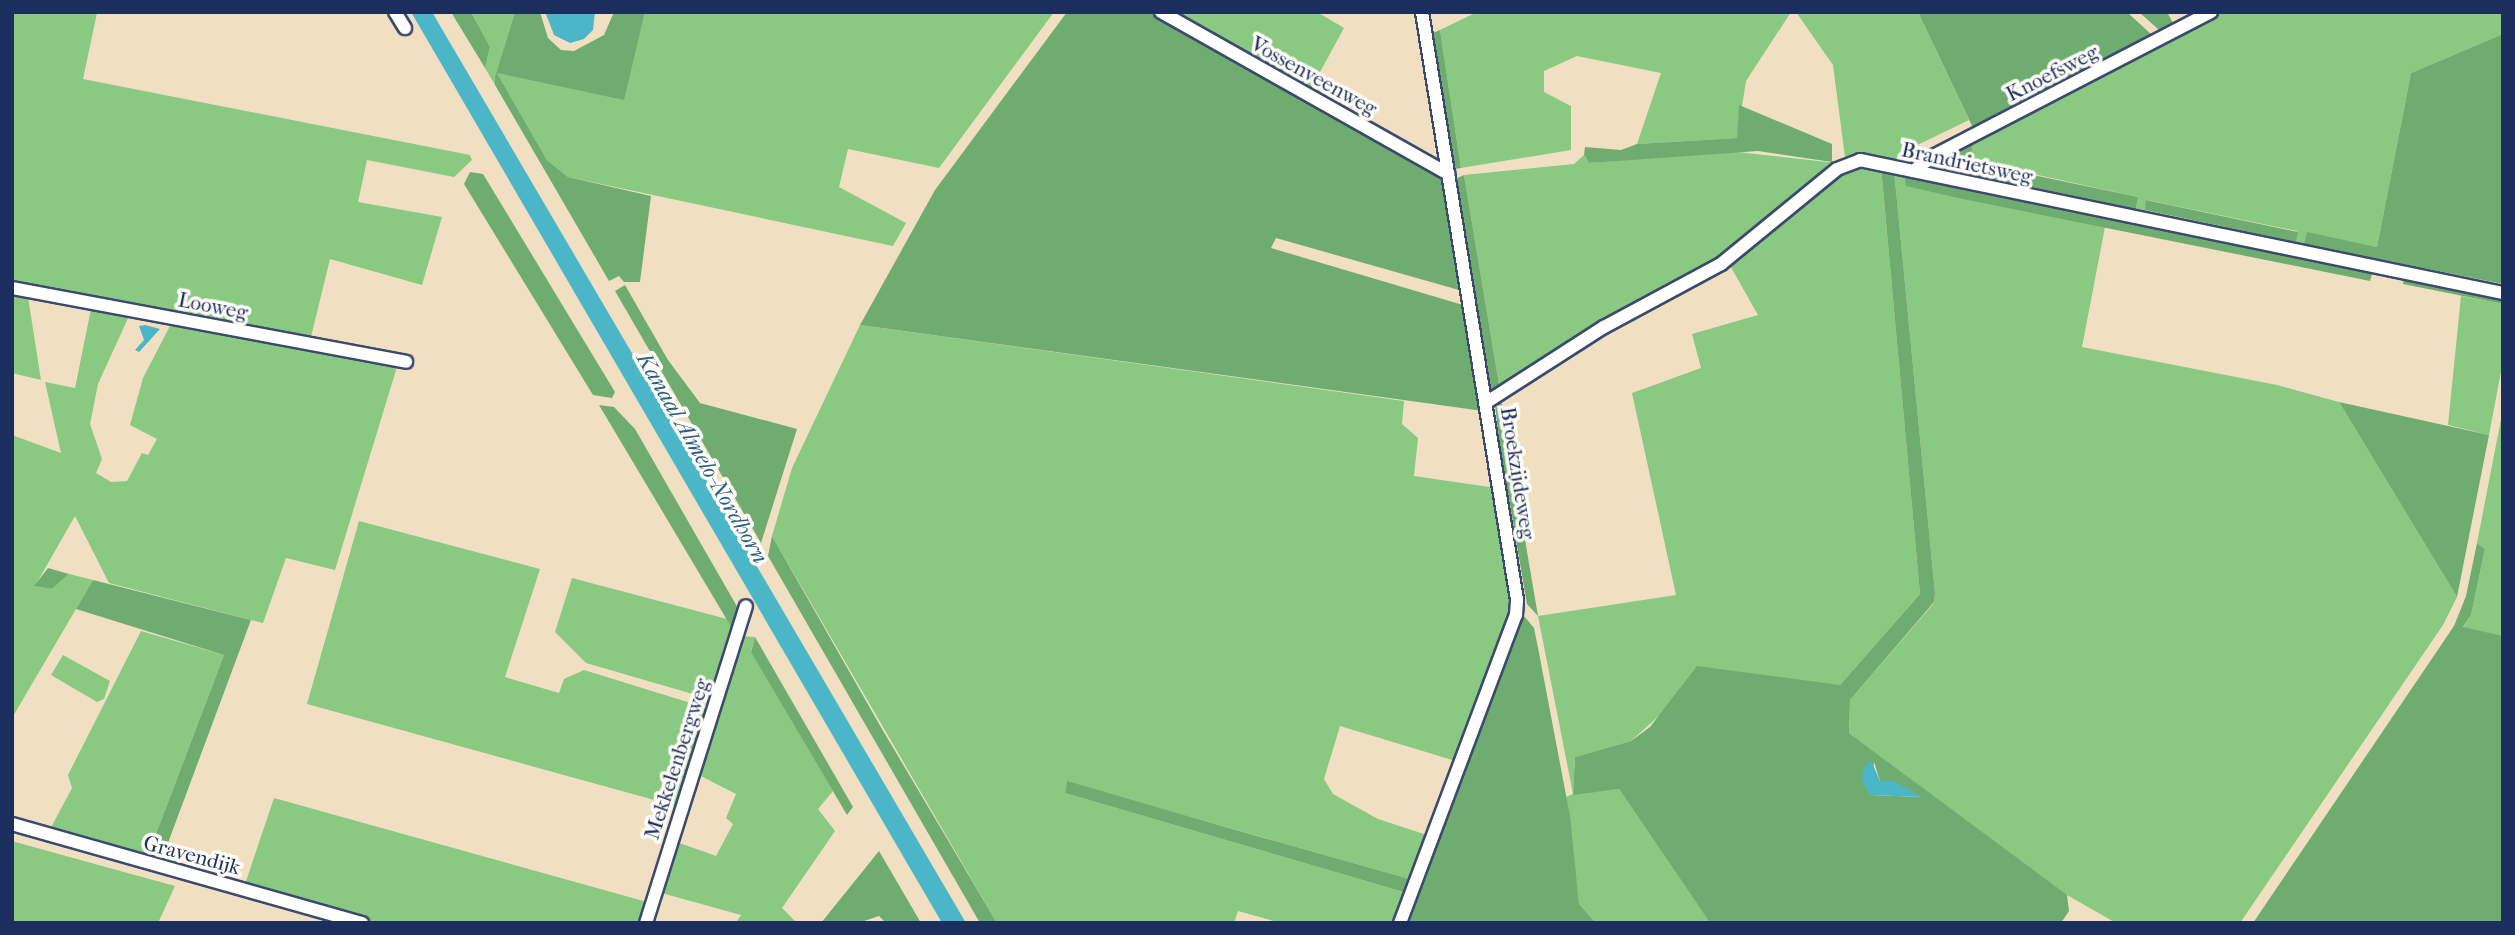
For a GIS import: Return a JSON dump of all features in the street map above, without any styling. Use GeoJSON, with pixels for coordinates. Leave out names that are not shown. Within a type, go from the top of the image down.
{"type":"FeatureCollection","features":[{"type":"Feature","properties":{"kind":"street"},"geometry":{"type":"LineString","coordinates":[[395,12],[405,28]]}},
{"type":"Feature","properties":{"kind":"street","name":"Vossenveenweg"},"geometry":{"type":"LineString","coordinates":[[1161,12],[1448,174]]}},
{"type":"Feature","properties":{"kind":"street","name":"Broekzijdeweg"},"geometry":{"type":"LineString","coordinates":[[1400,923],[1516,615],[1488,402],[1422,12]]}},
{"type":"Feature","properties":{"kind":"street","name":"Knoefsweg"},"geometry":{"type":"LineString","coordinates":[[1913,171],[1935,155],[2211,12]]}},
{"type":"Feature","properties":{"kind":"street","name":"Brandrietsweg"},"geometry":{"type":"LineString","coordinates":[[1488,402],[1604,327],[1721,264],[1837,169],[1860,160],[2503,293]]}},
{"type":"Feature","properties":{"kind":"street","name":"Looweg"},"geometry":{"type":"LineString","coordinates":[[12,288],[406,362]]}},
{"type":"Feature","properties":{"kind":"street","name":"Mekkelenbergweg"},"geometry":{"type":"LineString","coordinates":[[646,923],[746,606]]}},
{"type":"Feature","properties":{"kind":"street","name":"Gravendijk"},"geometry":{"type":"LineString","coordinates":[[12,824],[362,923]]}},
{"type":"Feature","properties":{"kind":"green space"},"geometry":{"type":"Polygon","coordinates":[[[12,12],[97,13],[83,79],[470,155],[472,160],[454,177],[367,160],[358,202],[442,217],[422,285],[330,259],[310,341],[12,285],[12,12]]]}},
{"type":"Feature","properties":{"kind":"green space"},"geometry":{"type":"Polygon","coordinates":[[[451,12],[471,12],[490,47],[485,68],[451,12]]]}},
{"type":"Feature","properties":{"kind":"green space"},"geometry":{"type":"Polygon","coordinates":[[[471,12],[515,12],[497,72],[623,99],[645,12],[1054,12],[939,168],[848,149],[839,187],[906,223],[893,246],[568,177],[547,160],[497,73],[495,85],[485,68],[490,47],[471,12]]]}},
{"type":"Feature","properties":{"kind":"green space"},"geometry":{"type":"Polygon","coordinates":[[[515,12],[540,12],[548,38],[561,50],[574,51],[604,35],[614,12],[645,12],[624,100],[497,73],[547,160],[568,177],[651,196],[640,282],[624,282],[619,276],[609,281],[495,85],[495,77],[515,12]]]}},
{"type":"Feature","properties":{"kind":"green space"},"geometry":{"type":"Polygon","coordinates":[[[1067,12],[1150,12],[1442,179],[1459,290],[1276,238],[1271,248],[1463,305],[1483,411],[860,325],[935,190],[1067,12]]]}},
{"type":"Feature","properties":{"kind":"green space"},"geometry":{"type":"Polygon","coordinates":[[[1160,12],[1317,12],[1344,28],[1308,94],[1160,12]]]}},
{"type":"Feature","properties":{"kind":"green space"},"geometry":{"type":"Polygon","coordinates":[[[1477,12],[1791,12],[1746,81],[1737,138],[1637,144],[1661,73],[1577,56],[1544,71],[1544,92],[1571,106],[1571,150],[1461,168],[1440,30],[1477,12]]]}},
{"type":"Feature","properties":{"kind":"green space"},"geometry":{"type":"Polygon","coordinates":[[[1796,12],[1918,12],[1969,120],[1905,151],[1904,162],[1857,153],[1845,157],[1833,65],[1796,12]]]}},
{"type":"Feature","properties":{"kind":"green space"},"geometry":{"type":"Polygon","coordinates":[[[1918,12],[2127,12],[2152,35],[1973,128],[1918,12]]]}},
{"type":"Feature","properties":{"kind":"green space"},"geometry":{"type":"Polygon","coordinates":[[[2139,12],[2167,12],[2173,23],[2159,30],[2139,12]]]}},
{"type":"Feature","properties":{"kind":"green space"},"geometry":{"type":"Polygon","coordinates":[[[2218,12],[2503,12],[2503,34],[2411,73],[2377,247],[2308,233],[2304,244],[2296,242],[2297,231],[2147,200],[2145,210],[2136,209],[2138,197],[1974,161],[1971,140],[2218,12]]]}},
{"type":"Feature","properties":{"kind":"green space"},"geometry":{"type":"Polygon","coordinates":[[[1440,30],[1461,168],[1455,169],[1450,167],[1430,34],[1440,30]]]}},
{"type":"Feature","properties":{"kind":"green space"},"geometry":{"type":"Polygon","coordinates":[[[2503,34],[2503,284],[2304,244],[2307,232],[2377,247],[2411,73],[2503,34]]]}},
{"type":"Feature","properties":{"kind":"green space"},"geometry":{"type":"Polygon","coordinates":[[[1739,105],[1832,144],[1832,162],[1758,151],[1589,163],[1584,155],[1585,147],[1621,150],[1637,144],[1737,138],[1739,105]]]}},
{"type":"Feature","properties":{"kind":"green space"},"geometry":{"type":"Polygon","coordinates":[[[1971,140],[1974,161],[1980,164],[2138,197],[2136,209],[1927,165],[1971,140]]]}},
{"type":"Feature","properties":{"kind":"green space"},"geometry":{"type":"Polygon","coordinates":[[[1729,151],[1836,163],[1724,254],[1641,299],[1500,390],[1464,175],[1574,164],[1584,155],[1589,163],[1729,151]]]}},
{"type":"Feature","properties":{"kind":"green space"},"geometry":{"type":"Polygon","coordinates":[[[1848,164],[1881,167],[1920,594],[1840,685],[1663,712],[1631,741],[1575,757],[1573,794],[1538,616],[1676,595],[1632,393],[1701,368],[1692,334],[1758,315],[1728,262],[1848,164]]]}},
{"type":"Feature","properties":{"kind":"green space"},"geometry":{"type":"Polygon","coordinates":[[[1881,167],[1894,170],[1935,593],[1934,602],[1850,700],[1849,733],[2067,895],[2069,911],[2061,923],[1710,923],[1619,789],[1573,795],[1575,757],[1631,741],[1650,727],[1697,666],[1840,685],[1920,594],[1881,167]],[[1874,762],[1870,795],[1921,797],[1880,781],[1874,762]]]}},
{"type":"Feature","properties":{"kind":"green space"},"geometry":{"type":"Polygon","coordinates":[[[1894,170],[2015,208],[2105,227],[2082,347],[2277,385],[2339,402],[2457,597],[2443,625],[2240,923],[2116,923],[2060,891],[1849,733],[1850,700],[1934,603],[1935,593],[1894,170]]]}},
{"type":"Feature","properties":{"kind":"green space"},"geometry":{"type":"Polygon","coordinates":[[[470,172],[483,174],[615,392],[612,398],[593,395],[464,184],[470,172]]]}},
{"type":"Feature","properties":{"kind":"green space"},"geometry":{"type":"Polygon","coordinates":[[[1904,172],[2373,271],[2370,281],[1963,199],[1906,186],[1904,172]]]}},
{"type":"Feature","properties":{"kind":"green space"},"geometry":{"type":"Polygon","coordinates":[[[1464,175],[1500,390],[1490,390],[1455,179],[1464,175]]]}},
{"type":"Feature","properties":{"kind":"green space"},"geometry":{"type":"Polygon","coordinates":[[[2146,200],[2298,232],[2296,242],[2145,210],[2146,200]]]}},
{"type":"Feature","properties":{"kind":"green space"},"geometry":{"type":"Polygon","coordinates":[[[2404,277],[2503,297],[2503,304],[2403,284],[2404,277]]]}},
{"type":"Feature","properties":{"kind":"green space"},"geometry":{"type":"Polygon","coordinates":[[[625,285],[668,360],[700,403],[797,429],[761,543],[615,291],[625,285]]]}},
{"type":"Feature","properties":{"kind":"green space"},"geometry":{"type":"Polygon","coordinates":[[[12,294],[28,297],[41,380],[12,373],[12,294]]]}},
{"type":"Feature","properties":{"kind":"green space"},"geometry":{"type":"Polygon","coordinates":[[[2461,296],[2503,304],[2503,361],[2489,435],[2448,425],[2461,296]]]}},
{"type":"Feature","properties":{"kind":"green space"},"geometry":{"type":"Polygon","coordinates":[[[91,309],[129,316],[98,384],[90,424],[102,459],[96,473],[111,482],[127,481],[142,453],[148,455],[157,439],[130,425],[143,378],[171,324],[397,367],[335,570],[286,558],[263,623],[109,583],[75,516],[35,586],[52,589],[69,574],[93,580],[12,718],[12,435],[61,453],[45,382],[75,388],[91,309]]]}},
{"type":"Feature","properties":{"kind":"green space"},"geometry":{"type":"Polygon","coordinates":[[[860,325],[1404,401],[1402,424],[1418,438],[1414,476],[1496,488],[1514,594],[1509,632],[1459,762],[1340,726],[1324,779],[1333,794],[1378,819],[1430,836],[1413,880],[1067,782],[1065,793],[1407,893],[1397,923],[1281,923],[1238,911],[1234,923],[997,923],[772,536],[792,468],[860,325]]]}},
{"type":"Feature","properties":{"kind":"green space"},"geometry":{"type":"Polygon","coordinates":[[[1501,399],[1538,616],[1527,604],[1499,441],[1495,404],[1501,399]]]}},
{"type":"Feature","properties":{"kind":"green space"},"geometry":{"type":"Polygon","coordinates":[[[2339,402],[2489,435],[2457,597],[2339,402]]]}},
{"type":"Feature","properties":{"kind":"green space"},"geometry":{"type":"Polygon","coordinates":[[[599,405],[614,407],[635,429],[739,610],[733,630],[599,405]]]}},
{"type":"Feature","properties":{"kind":"green space"},"geometry":{"type":"Polygon","coordinates":[[[2503,409],[2503,636],[2463,628],[2471,615],[2485,549],[2477,543],[2503,409]]]}},
{"type":"Feature","properties":{"kind":"green space"},"geometry":{"type":"Polygon","coordinates":[[[359,521],[540,569],[505,677],[559,693],[564,679],[584,670],[707,708],[676,806],[307,704],[359,521]]]}},
{"type":"Feature","properties":{"kind":"green space"},"geometry":{"type":"Polygon","coordinates":[[[772,536],[997,923],[980,923],[768,556],[772,536]]]}},
{"type":"Feature","properties":{"kind":"green space"},"geometry":{"type":"Polygon","coordinates":[[[2477,543],[2485,549],[2471,615],[2463,627],[2503,636],[2503,923],[2253,923],[2454,626],[2466,596],[2477,543]]]}},
{"type":"Feature","properties":{"kind":"green space"},"geometry":{"type":"Polygon","coordinates":[[[48,568],[69,574],[52,589],[34,586],[48,568]]]}},
{"type":"Feature","properties":{"kind":"green space"},"geometry":{"type":"Polygon","coordinates":[[[572,578],[727,619],[733,630],[710,699],[586,663],[555,632],[572,578]]]}},
{"type":"Feature","properties":{"kind":"green space"},"geometry":{"type":"Polygon","coordinates":[[[93,580],[251,620],[159,867],[145,863],[224,655],[76,609],[93,580]]]}},
{"type":"Feature","properties":{"kind":"green space"},"geometry":{"type":"Polygon","coordinates":[[[1524,616],[1534,628],[1539,653],[1570,816],[1579,904],[1596,923],[1407,923],[1524,616]]]}},
{"type":"Feature","properties":{"kind":"green space"},"geometry":{"type":"Polygon","coordinates":[[[141,631],[224,655],[145,863],[47,835],[72,788],[68,775],[141,631]]]}},
{"type":"Feature","properties":{"kind":"green space"},"geometry":{"type":"Polygon","coordinates":[[[738,636],[755,637],[751,651],[833,791],[818,809],[835,831],[782,908],[797,923],[736,923],[741,915],[658,892],[674,841],[716,856],[733,824],[726,818],[736,794],[695,773],[738,636]]]}},
{"type":"Feature","properties":{"kind":"green space"},"geometry":{"type":"Polygon","coordinates":[[[755,637],[853,807],[847,815],[751,652],[755,637]]]}},
{"type":"Feature","properties":{"kind":"green space"},"geometry":{"type":"Polygon","coordinates":[[[63,655],[110,681],[104,699],[97,702],[51,675],[63,655]]]}},
{"type":"Feature","properties":{"kind":"green space"},"geometry":{"type":"Polygon","coordinates":[[[1067,781],[1413,880],[1407,893],[1065,793],[1067,781]]]}},
{"type":"Feature","properties":{"kind":"green space"},"geometry":{"type":"Polygon","coordinates":[[[1619,789],[1710,923],[1596,923],[1579,904],[1566,797],[1619,789]]]}},
{"type":"Feature","properties":{"kind":"green space"},"geometry":{"type":"Polygon","coordinates":[[[274,798],[647,902],[641,923],[360,923],[243,890],[274,798]]]}},
{"type":"Feature","properties":{"kind":"green space"},"geometry":{"type":"Polygon","coordinates":[[[12,841],[175,886],[158,923],[12,923],[12,841]]]}},
{"type":"Feature","properties":{"kind":"green space"},"geometry":{"type":"Polygon","coordinates":[[[879,851],[921,923],[886,923],[879,916],[861,922],[821,923],[879,851]]]}},
{"type":"Feature","properties":{"kind":"water"},"geometry":{"type":"Polygon","coordinates":[[[411,12],[432,12],[966,923],[942,923],[411,12]]]}},
{"type":"Feature","properties":{"kind":"water"},"geometry":{"type":"Polygon","coordinates":[[[595,12],[593,30],[584,39],[570,43],[554,35],[546,14],[595,12]]]}},
{"type":"Feature","properties":{"kind":"water"},"geometry":{"type":"Polygon","coordinates":[[[139,326],[160,329],[139,352],[135,350],[144,340],[139,326]]]}},
{"type":"Feature","properties":{"kind":"water"},"geometry":{"type":"Polygon","coordinates":[[[1871,760],[1880,781],[1893,781],[1922,797],[1870,795],[1862,781],[1863,769],[1871,760]]]}},
{"type":"Feature","properties":{"kind":"water label","name":"Kanaal Almelo-Nordhorn"},"geometry":{"type":"Point","coordinates":[702,458]}}]}
